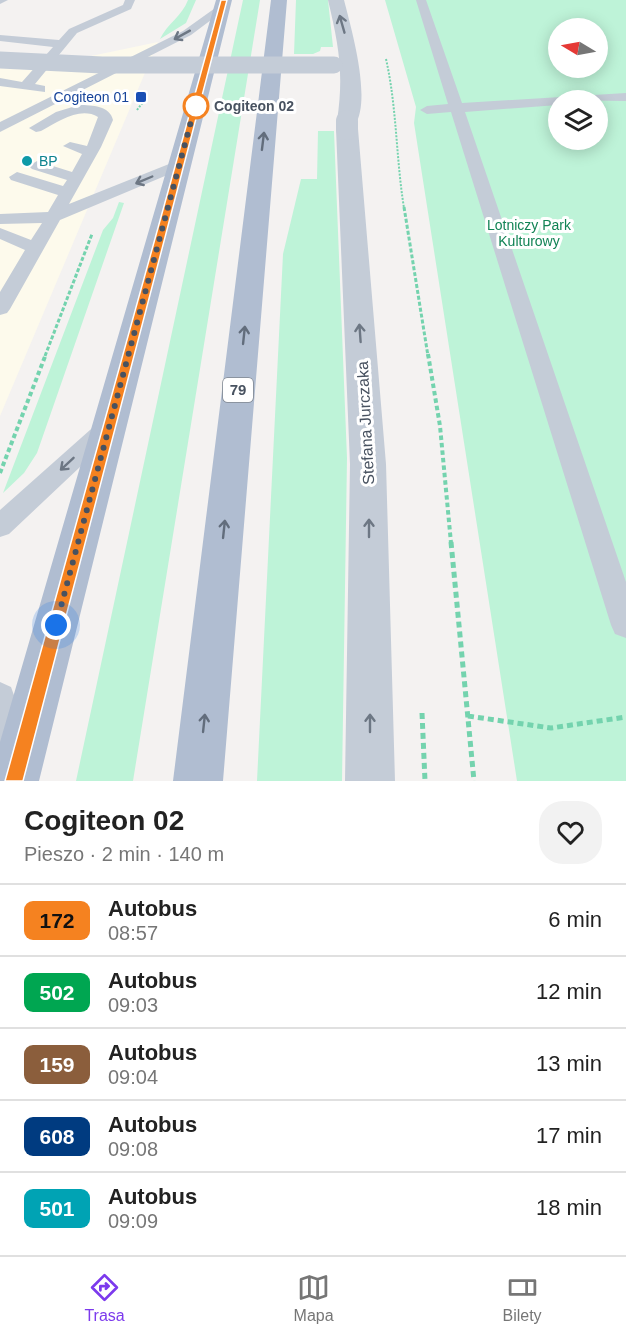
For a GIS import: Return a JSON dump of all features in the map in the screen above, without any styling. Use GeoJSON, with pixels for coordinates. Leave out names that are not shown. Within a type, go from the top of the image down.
{"type":"FeatureCollection","features":[{"type":"Feature","properties":{"kind":"main road","name":"79"},"geometry":{"type":"LineString","coordinates":[[198,781],[279,0]]}},
{"type":"Feature","properties":{"kind":"main road"},"geometry":{"type":"LineString","coordinates":[[17,770],[223,4]]}},
{"type":"Feature","properties":{"kind":"street","name":"Stefana Jurczaka"},"geometry":{"type":"LineString","coordinates":[[336,0],[349,47],[342,65],[351,91],[347,125],[368,464],[370,781]]}},
{"type":"Feature","properties":{"kind":"street"},"geometry":{"type":"LineString","coordinates":[[0,60],[91,65],[342,65]]}},
{"type":"Feature","properties":{"kind":"lane"},"geometry":{"type":"LineString","coordinates":[[26,86],[73,31],[127,7],[130,0]]}},
{"type":"Feature","properties":{"kind":"lane"},"geometry":{"type":"LineString","coordinates":[[421,0],[626,625]]}},
{"type":"Feature","properties":{"kind":"lane"},"geometry":{"type":"LineString","coordinates":[[0,128],[187,33],[223,4]]}},
{"type":"Feature","properties":{"kind":"lane"},"geometry":{"type":"LineString","coordinates":[[0,38],[62,44]]}},
{"type":"Feature","properties":{"kind":"lane"},"geometry":{"type":"LineString","coordinates":[[0,82],[64,95]]}},
{"type":"Feature","properties":{"kind":"lane"},"geometry":{"type":"LineString","coordinates":[[608,98],[626,97]]}},
{"type":"Feature","properties":{"kind":"lane"},"geometry":{"type":"LineString","coordinates":[[427,110],[548,102]]}},
{"type":"Feature","properties":{"kind":"lane"},"geometry":{"type":"LineString","coordinates":[[0,309],[33,255],[106,120],[105,115],[98,111],[70,111],[36,128]]}},
{"type":"Feature","properties":{"kind":"lane"},"geometry":{"type":"LineString","coordinates":[[70,146],[82,167]]}},
{"type":"Feature","properties":{"kind":"lane"},"geometry":{"type":"LineString","coordinates":[[53,156],[82,167]]}},
{"type":"Feature","properties":{"kind":"lane"},"geometry":{"type":"LineString","coordinates":[[0,219],[52,217],[179,165]]}},
{"type":"Feature","properties":{"kind":"lane"},"geometry":{"type":"LineString","coordinates":[[37,166],[82,167]]}},
{"type":"Feature","properties":{"kind":"lane"},"geometry":{"type":"LineString","coordinates":[[17,177],[82,167]]}},
{"type":"Feature","properties":{"kind":"lane"},"geometry":{"type":"LineString","coordinates":[[0,233],[18,240],[33,255]]}},
{"type":"Feature","properties":{"kind":"lane"},"geometry":{"type":"LineString","coordinates":[[0,252],[18,240]]}},
{"type":"Feature","properties":{"kind":"lane"},"geometry":{"type":"LineString","coordinates":[[6,278],[33,255]]}},
{"type":"Feature","properties":{"kind":"lane"},"geometry":{"type":"LineString","coordinates":[[0,526],[110,425]]}},
{"type":"Feature","properties":{"kind":"lane"},"geometry":{"type":"LineString","coordinates":[[0,698],[17,770]]}},
{"type":"Feature","properties":{"kind":"path"},"geometry":{"type":"LineString","coordinates":[[386,56],[395,125],[397,167],[440,426],[474,781]]}},
{"type":"Feature","properties":{"kind":"path"},"geometry":{"type":"LineString","coordinates":[[388,125],[395,125]]}},
{"type":"Feature","properties":{"kind":"path"},"geometry":{"type":"LineString","coordinates":[[0,474],[95,225]]}},
{"type":"Feature","properties":{"kind":"path"},"geometry":{"type":"LineString","coordinates":[[468,716],[551,728],[626,717]]}},
{"type":"Feature","properties":{"kind":"shaded area"},"geometry":{"type":"Polygon","coordinates":[[[158,42],[0,416],[0,66],[72,60],[158,42]]]}},
{"type":"Feature","properties":{"kind":"green space"},"geometry":{"type":"Polygon","coordinates":[[[188,0],[196,0],[186,23],[160,39],[182,11],[188,0]]]}},
{"type":"Feature","properties":{"kind":"green space"},"geometry":{"type":"Polygon","coordinates":[[[243,0],[260,0],[133,781],[76,781],[243,0]]]}},
{"type":"Feature","properties":{"kind":"green space"},"geometry":{"type":"Polygon","coordinates":[[[296,0],[328,0],[333,47],[321,47],[320,51],[313,54],[294,54],[296,0]]]}},
{"type":"Feature","properties":{"kind":"green space","name":"Lotniczy Park Kulturowy"},"geometry":{"type":"Polygon","coordinates":[[[385,0],[626,0],[626,781],[517,781],[414,123],[416,107],[385,0]]]}},
{"type":"Feature","properties":{"kind":"green space"},"geometry":{"type":"Polygon","coordinates":[[[318,131],[334,131],[347,458],[342,781],[257,781],[283,254],[301,179],[317,179],[318,131]]]}},
{"type":"Feature","properties":{"kind":"green space"},"geometry":{"type":"Polygon","coordinates":[[[119,202],[124,203],[37,453],[24,473],[3,493],[103,230],[113,218],[119,202]]]}},
{"type":"Feature","properties":{"kind":"bus line","name":"172"},"geometry":{"type":"LineString","coordinates":[[14,781],[224,0]]}},
{"type":"Feature","properties":{"kind":"place","name":"Cogiteon 01"},"geometry":{"type":"Point","coordinates":[141,97]}},
{"type":"Feature","properties":{"kind":"place","name":"Cogiteon 02"},"geometry":{"type":"Point","coordinates":[196,106]}},
{"type":"Feature","properties":{"kind":"place","name":"BP"},"geometry":{"type":"Point","coordinates":[27,161]}},
{"type":"Feature","properties":{"kind":"route"},"geometry":{"type":"LineString","coordinates":[[56,625],[197,99],[196,106]]}}]}
